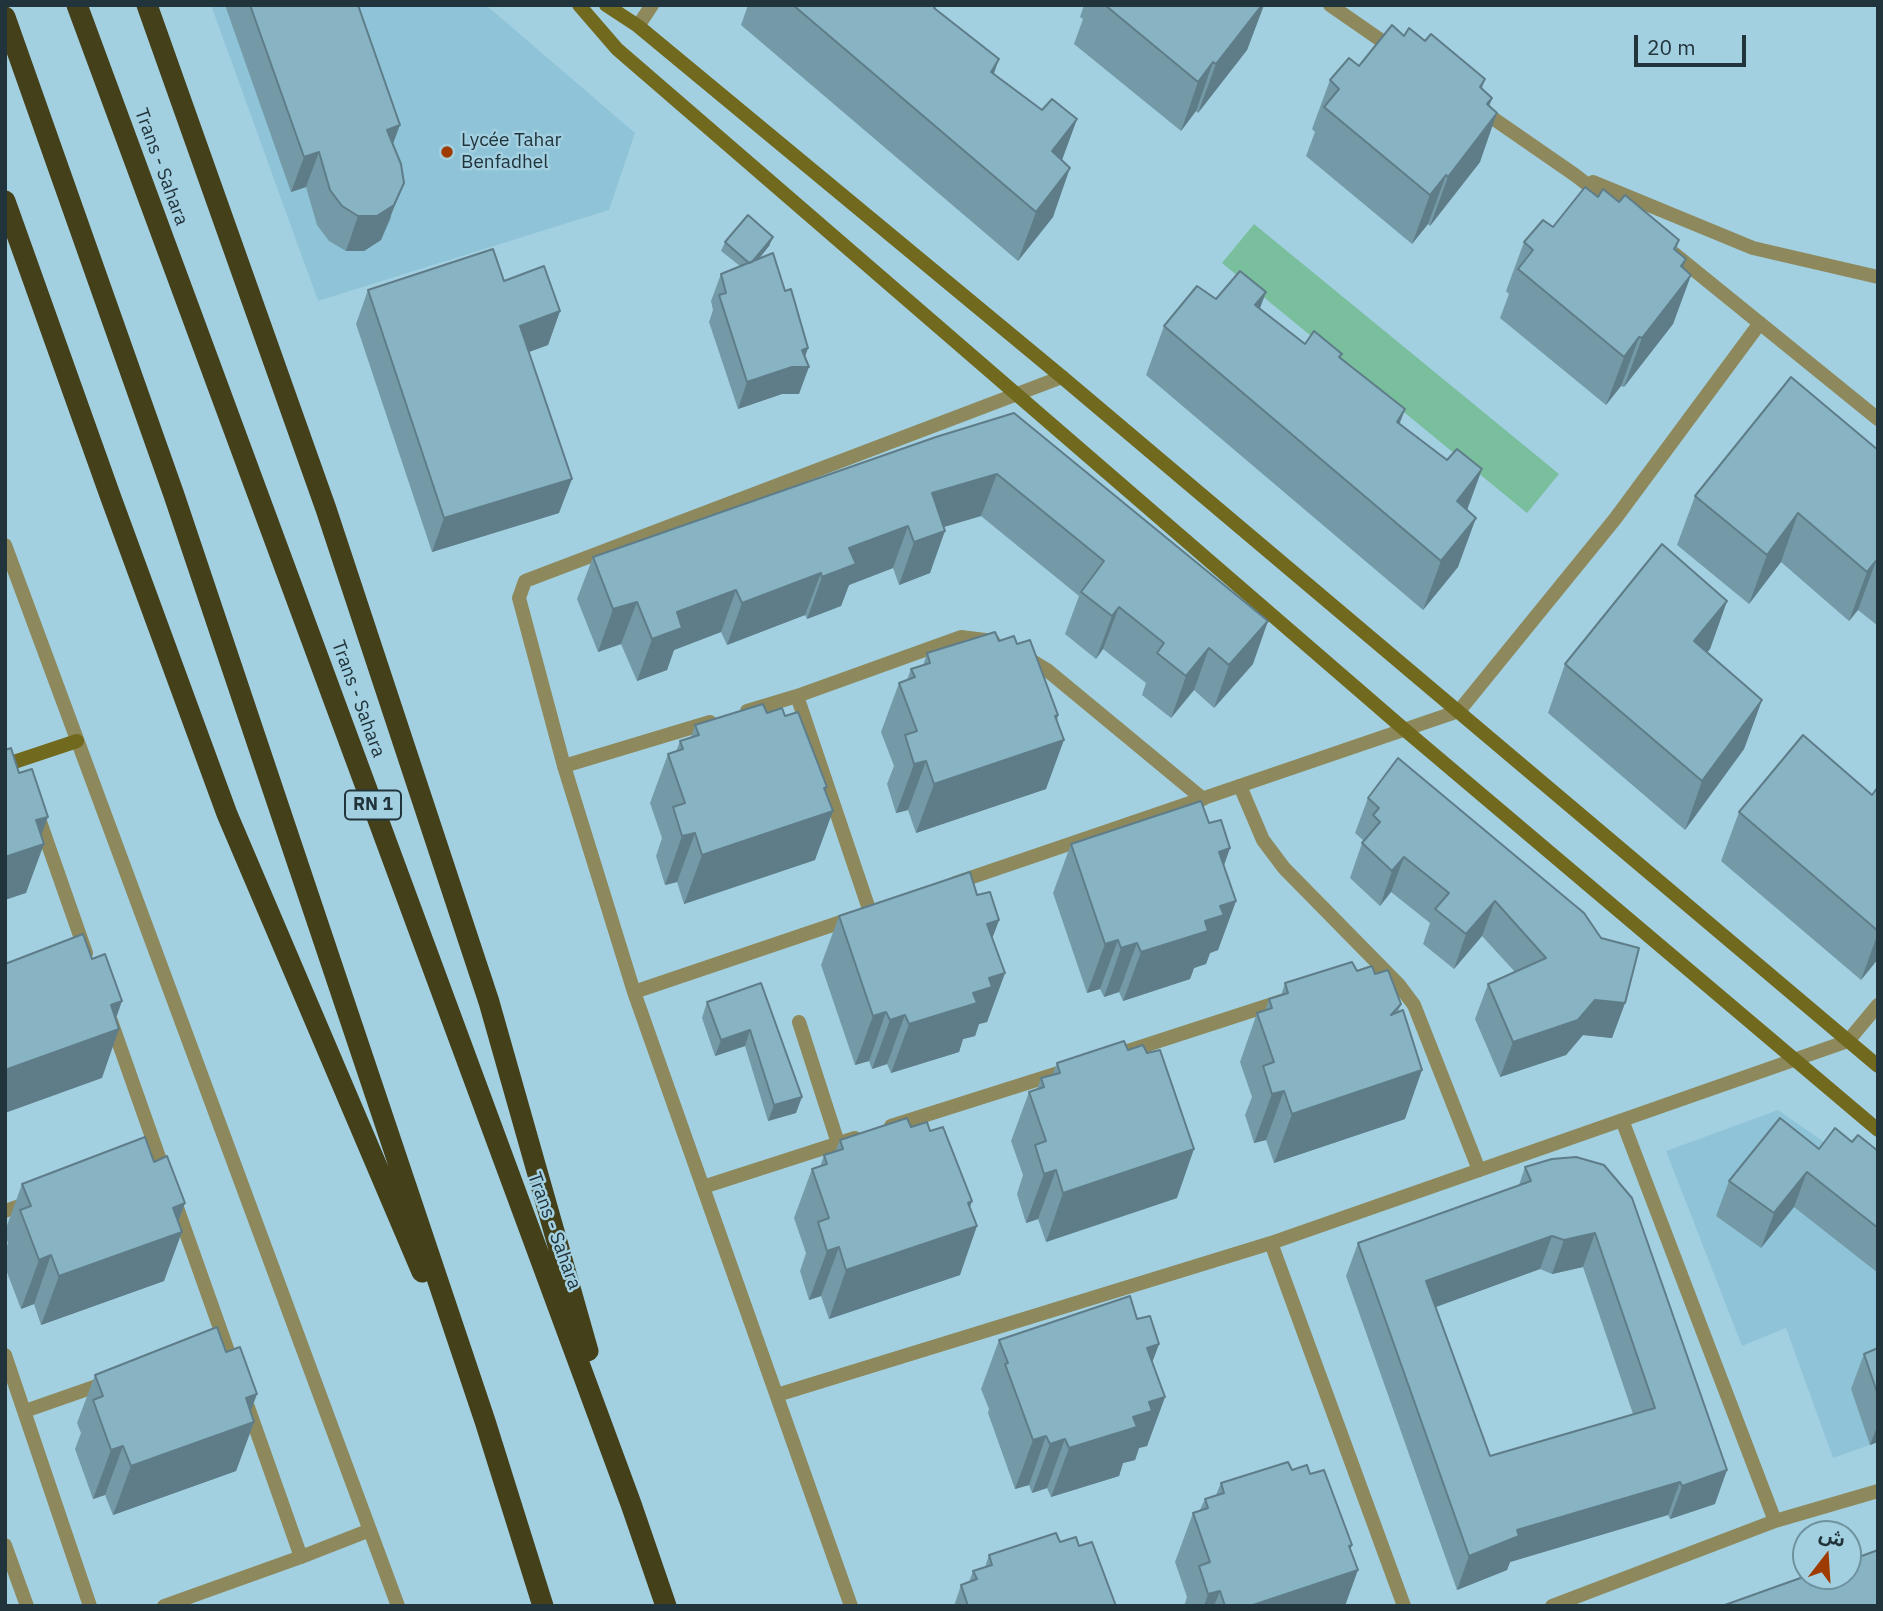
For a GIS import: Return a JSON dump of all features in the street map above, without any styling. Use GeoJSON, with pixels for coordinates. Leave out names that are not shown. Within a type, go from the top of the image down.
{"type":"FeatureCollection","features":[{"type":"Feature","properties":{"kind":"highway","name":"Trans - Sahara"},"geometry":{"type":"LineString","coordinates":[[77,5],[631,1504],[666,1606]]}},
{"type":"Feature","properties":{"kind":"highway"},"geometry":{"type":"LineString","coordinates":[[147,5],[326,509],[489,1002],[631,1504]]}},
{"type":"Feature","properties":{"kind":"highway"},"geometry":{"type":"LineString","coordinates":[[5,17],[174,495],[485,1421],[542,1606]]}},
{"type":"Feature","properties":{"kind":"highway"},"geometry":{"type":"LineString","coordinates":[[5,201],[228,814],[485,1421]]}},
{"type":"Feature","properties":{"kind":"street"},"geometry":{"type":"LineString","coordinates":[[579,5],[617,49],[1405,730],[1878,1130]]}},
{"type":"Feature","properties":{"kind":"street"},"geometry":{"type":"LineString","coordinates":[[606,5],[638,26],[1062,377],[1878,1066]]}},
{"type":"Feature","properties":{"kind":"street"},"geometry":{"type":"LineString","coordinates":[[1330,5],[1406,58]]}},
{"type":"Feature","properties":{"kind":"street"},"geometry":{"type":"LineString","coordinates":[[638,26],[651,6]]}},
{"type":"Feature","properties":{"kind":"street"},"geometry":{"type":"LineString","coordinates":[[1474,105],[1575,175],[1630,218]]}},
{"type":"Feature","properties":{"kind":"street"},"geometry":{"type":"LineString","coordinates":[[1575,175],[1753,248],[1878,277]]}},
{"type":"Feature","properties":{"kind":"street"},"geometry":{"type":"LineString","coordinates":[[1662,244],[1878,419]]}},
{"type":"Feature","properties":{"kind":"street"},"geometry":{"type":"LineString","coordinates":[[947,886],[1459,711],[1615,519],[1760,323]]}},
{"type":"Feature","properties":{"kind":"street"},"geometry":{"type":"LineString","coordinates":[[851,1606],[634,992],[564,766],[519,598],[525,581],[1062,377]]}},
{"type":"Feature","properties":{"kind":"street"},"geometry":{"type":"LineString","coordinates":[[5,545],[398,1606]]}},
{"type":"Feature","properties":{"kind":"street"},"geometry":{"type":"LineString","coordinates":[[564,766],[797,696],[961,637],[990,639],[1047,670],[1203,799]]}},
{"type":"Feature","properties":{"kind":"street"},"geometry":{"type":"LineString","coordinates":[[634,992],[876,910],[797,696]]}},
{"type":"Feature","properties":{"kind":"street"},"geometry":{"type":"LineString","coordinates":[[15,766],[77,741]]}},
{"type":"Feature","properties":{"kind":"street"},"geometry":{"type":"LineString","coordinates":[[1240,786],[1263,840],[1284,868],[1399,985],[1414,1005],[1479,1170]]}},
{"type":"Feature","properties":{"kind":"street"},"geometry":{"type":"LineString","coordinates":[[32,799],[92,967]]}},
{"type":"Feature","properties":{"kind":"street"},"geometry":{"type":"LineString","coordinates":[[1343,982],[1383,969]]}},
{"type":"Feature","properties":{"kind":"street"},"geometry":{"type":"LineString","coordinates":[[1117,1054],[1303,995]]}},
{"type":"Feature","properties":{"kind":"street"},"geometry":{"type":"LineString","coordinates":[[777,1395],[1271,1243],[1848,1041],[1878,1005]]}},
{"type":"Feature","properties":{"kind":"street"},"geometry":{"type":"LineString","coordinates":[[105,1006],[219,1344],[241,1386],[301,1558]]}},
{"type":"Feature","properties":{"kind":"street"},"geometry":{"type":"LineString","coordinates":[[799,1022],[838,1143]]}},
{"type":"Feature","properties":{"kind":"street"},"geometry":{"type":"LineString","coordinates":[[703,1187],[1077,1067]]}},
{"type":"Feature","properties":{"kind":"street"},"geometry":{"type":"LineString","coordinates":[[1622,1120],[1775,1521]]}},
{"type":"Feature","properties":{"kind":"street"},"geometry":{"type":"LineString","coordinates":[[5,1211],[25,1204]]}},
{"type":"Feature","properties":{"kind":"street"},"geometry":{"type":"LineString","coordinates":[[1271,1243],[1404,1606]]}},
{"type":"Feature","properties":{"kind":"street"},"geometry":{"type":"LineString","coordinates":[[5,1355],[90,1606]]}},
{"type":"Feature","properties":{"kind":"street"},"geometry":{"type":"LineString","coordinates":[[24,1410],[125,1376]]}},
{"type":"Feature","properties":{"kind":"street"},"geometry":{"type":"LineString","coordinates":[[1552,1606],[1775,1521],[1878,1491]]}},
{"type":"Feature","properties":{"kind":"street"},"geometry":{"type":"LineString","coordinates":[[164,1606],[301,1558],[370,1530]]}},
{"type":"Feature","properties":{"kind":"street"},"geometry":{"type":"LineString","coordinates":[[5,1545],[27,1606]]}},
{"type":"Feature","properties":{"kind":"shaded area","name":"Lycée Tahar Benfadhel"},"geometry":{"type":"Polygon","coordinates":[[[211,5],[486,5],[635,133],[609,210],[318,301],[211,5]]]}},
{"type":"Feature","properties":{"kind":"shaded area"},"geometry":{"type":"Polygon","coordinates":[[[1778,1110],[1853,1162],[1878,1197],[1878,1442],[1833,1458],[1786,1328],[1742,1346],[1666,1151],[1778,1110]]]}},
{"type":"Feature","properties":{"kind":"green space"},"geometry":{"type":"Polygon","coordinates":[[[1254,224],[1559,474],[1527,513],[1222,263],[1254,224]]]}},
{"type":"Feature","properties":{"kind":"building"},"geometry":{"type":"Polygon","coordinates":[[[250,5],[358,5],[400,125],[387,130],[401,164],[404,183],[394,205],[377,216],[358,216],[342,206],[330,190],[319,152],[304,157],[250,5]]]}},
{"type":"Feature","properties":{"kind":"building"},"geometry":{"type":"Polygon","coordinates":[[[793,5],[936,5],[934,8],[999,59],[991,72],[1042,110],[1052,99],[1077,119],[1052,151],[1070,168],[1036,212],[793,5]]]}},
{"type":"Feature","properties":{"kind":"building"},"geometry":{"type":"Polygon","coordinates":[[[1105,5],[1262,5],[1216,64],[1213,62],[1198,82],[1105,5]]]}},
{"type":"Feature","properties":{"kind":"building"},"geometry":{"type":"Polygon","coordinates":[[[1392,25],[1404,36],[1409,28],[1425,41],[1431,34],[1485,79],[1480,87],[1492,98],[1487,104],[1497,113],[1448,177],[1446,175],[1430,195],[1324,107],[1339,89],[1330,80],[1349,58],[1359,66],[1392,25]]]}},
{"type":"Feature","properties":{"kind":"building"},"geometry":{"type":"Polygon","coordinates":[[[1585,187],[1598,197],[1603,189],[1619,202],[1625,195],[1679,240],[1674,249],[1686,259],[1681,266],[1691,275],[1624,357],[1518,269],[1533,250],[1524,242],[1543,220],[1553,227],[1585,187]]]}},
{"type":"Feature","properties":{"kind":"building"},"geometry":{"type":"Polygon","coordinates":[[[748,215],[773,237],[749,263],[725,242],[748,215]]]}},
{"type":"Feature","properties":{"kind":"building"},"geometry":{"type":"Polygon","coordinates":[[[493,249],[504,281],[544,266],[560,311],[520,326],[572,479],[444,518],[368,290],[493,249]]]}},
{"type":"Feature","properties":{"kind":"building"},"geometry":{"type":"Polygon","coordinates":[[[773,253],[785,291],[791,289],[808,348],[802,350],[809,367],[792,367],[747,382],[719,295],[726,293],[721,274],[773,253]]]}},
{"type":"Feature","properties":{"kind":"building"},"geometry":{"type":"Polygon","coordinates":[[[1240,271],[1266,292],[1255,305],[1305,344],[1314,331],[1342,354],[1339,357],[1405,409],[1397,422],[1447,460],[1457,449],[1482,469],[1457,501],[1476,518],[1441,561],[1164,326],[1197,286],[1216,299],[1240,271]]]}},
{"type":"Feature","properties":{"kind":"building"},"geometry":{"type":"Polygon","coordinates":[[[1791,377],[1878,450],[1878,562],[1867,572],[1798,513],[1767,555],[1695,496],[1791,377]]]}},
{"type":"Feature","properties":{"kind":"building"},"geometry":{"type":"Polygon","coordinates":[[[1014,413],[1268,621],[1229,665],[1209,648],[1186,676],[1157,653],[1164,643],[1119,607],[1112,616],[1081,592],[1104,561],[997,474],[932,493],[945,531],[914,542],[908,526],[849,548],[856,564],[822,577],[821,573],[742,603],[736,590],[677,612],[682,628],[652,639],[637,602],[613,609],[593,557],[936,437],[1014,413]]]}},
{"type":"Feature","properties":{"kind":"building"},"geometry":{"type":"Polygon","coordinates":[[[1662,544],[1727,601],[1694,641],[1762,700],[1702,781],[1565,664],[1662,544]]]}},
{"type":"Feature","properties":{"kind":"building"},"geometry":{"type":"Polygon","coordinates":[[[995,632],[999,641],[1014,636],[1017,644],[1030,640],[1058,715],[1055,716],[1064,740],[934,784],[926,761],[914,764],[905,735],[917,731],[899,683],[915,677],[911,669],[930,663],[927,653],[995,632]]]}},
{"type":"Feature","properties":{"kind":"building"},"geometry":{"type":"Polygon","coordinates":[[[763,704],[767,713],[782,708],[785,716],[798,712],[827,787],[824,788],[833,811],[702,855],[695,833],[682,836],[673,807],[685,803],[668,754],[683,749],[680,741],[699,735],[695,725],[763,704]]]}},
{"type":"Feature","properties":{"kind":"building"},"geometry":{"type":"Polygon","coordinates":[[[1803,735],[1872,795],[1878,787],[1878,931],[1739,812],[1803,735]]]}},
{"type":"Feature","properties":{"kind":"building"},"geometry":{"type":"Polygon","coordinates":[[[11,748],[19,773],[32,769],[48,817],[36,820],[44,844],[5,857],[5,750],[11,748]]]}},
{"type":"Feature","properties":{"kind":"building"},"geometry":{"type":"Polygon","coordinates":[[[1398,758],[1584,913],[1601,938],[1639,948],[1625,1003],[1595,1000],[1578,1020],[1513,1042],[1488,984],[1546,958],[1495,901],[1466,934],[1435,909],[1449,893],[1404,857],[1392,871],[1362,843],[1380,822],[1373,815],[1379,808],[1368,798],[1398,758]]]}},
{"type":"Feature","properties":{"kind":"building"},"geometry":{"type":"Polygon","coordinates":[[[1201,801],[1209,823],[1221,820],[1230,848],[1219,852],[1236,901],[1220,906],[1224,915],[1205,921],[1208,931],[1141,952],[1137,943],[1121,948],[1118,940],[1105,944],[1071,844],[1201,801]]]}},
{"type":"Feature","properties":{"kind":"building"},"geometry":{"type":"Polygon","coordinates":[[[970,872],[977,895],[990,892],[999,920],[987,924],[1005,973],[989,978],[992,987],[973,993],[977,1003],[909,1024],[905,1015],[890,1020],[886,1012],[873,1016],[839,916],[970,872]]]}},
{"type":"Feature","properties":{"kind":"building"},"geometry":{"type":"Polygon","coordinates":[[[83,934],[92,959],[105,954],[122,1001],[111,1005],[119,1029],[5,1070],[5,964],[83,934]]]}},
{"type":"Feature","properties":{"kind":"building"},"geometry":{"type":"Polygon","coordinates":[[[1352,962],[1357,971],[1372,966],[1375,974],[1388,970],[1401,1004],[1391,1015],[1403,1010],[1422,1070],[1292,1114],[1284,1091],[1272,1094],[1263,1066],[1274,1062],[1257,1013],[1272,1008],[1269,999],[1288,993],[1285,983],[1352,962]]]}},
{"type":"Feature","properties":{"kind":"building"},"geometry":{"type":"Polygon","coordinates":[[[761,983],[802,1097],[774,1105],[750,1030],[721,1040],[707,1002],[761,983]]]}},
{"type":"Feature","properties":{"kind":"building"},"geometry":{"type":"Polygon","coordinates":[[[1124,1041],[1128,1050],[1143,1045],[1147,1053],[1160,1050],[1194,1149],[1063,1193],[1056,1170],[1044,1174],[1035,1145],[1046,1141],[1029,1092],[1044,1087],[1041,1078],[1060,1073],[1057,1063],[1124,1041]]]}},
{"type":"Feature","properties":{"kind":"building"},"geometry":{"type":"Polygon","coordinates":[[[907,1118],[911,1127],[927,1122],[930,1131],[943,1127],[972,1201],[968,1203],[977,1226],[846,1270],[839,1247],[827,1251],[818,1222],[829,1218],[812,1169],[827,1164],[824,1155],[843,1149],[840,1140],[907,1118]]]}},
{"type":"Feature","properties":{"kind":"building"},"geometry":{"type":"Polygon","coordinates":[[[1780,1118],[1819,1149],[1835,1128],[1852,1142],[1858,1135],[1878,1151],[1878,1228],[1807,1172],[1774,1213],[1729,1181],[1780,1118]]]}},
{"type":"Feature","properties":{"kind":"building"},"geometry":{"type":"Polygon","coordinates":[[[145,1137],[154,1162],[167,1156],[185,1203],[173,1208],[182,1232],[59,1276],[51,1255],[39,1260],[20,1210],[31,1206],[22,1184],[145,1137]]]}},
{"type":"Feature","properties":{"kind":"building"},"geometry":{"type":"Polygon","coordinates":[[[1576,1157],[1604,1165],[1632,1198],[1727,1470],[1682,1486],[1680,1482],[1517,1530],[1519,1536],[1469,1556],[1358,1243],[1531,1181],[1525,1167],[1552,1159],[1576,1157]],[[1595,1233],[1564,1240],[1552,1236],[1426,1281],[1490,1456],[1655,1408],[1595,1233]]]}},
{"type":"Feature","properties":{"kind":"building"},"geometry":{"type":"Polygon","coordinates":[[[1130,1296],[1137,1319],[1150,1316],[1159,1344],[1147,1348],[1165,1397],[1149,1402],[1152,1411],[1133,1417],[1137,1427],[1069,1448],[1065,1439],[1050,1444],[1046,1436],[1033,1440],[999,1340],[1130,1296]]]}},
{"type":"Feature","properties":{"kind":"building"},"geometry":{"type":"Polygon","coordinates":[[[217,1327],[226,1352],[240,1347],[257,1394],[246,1398],[254,1422],[131,1466],[123,1446],[111,1450],[93,1400],[103,1396],[95,1375],[217,1327]]]}},
{"type":"Feature","properties":{"kind":"building"},"geometry":{"type":"Polygon","coordinates":[[[1878,1348],[1878,1395],[1864,1354],[1878,1348]]]}},
{"type":"Feature","properties":{"kind":"building"},"geometry":{"type":"Polygon","coordinates":[[[1288,1462],[1292,1470],[1307,1465],[1310,1474],[1324,1470],[1352,1545],[1349,1546],[1358,1570],[1250,1606],[1225,1606],[1220,1591],[1208,1594],[1199,1566],[1210,1562],[1193,1513],[1208,1508],[1205,1499],[1224,1493],[1221,1483],[1288,1462]]]}},
{"type":"Feature","properties":{"kind":"building"},"geometry":{"type":"Polygon","coordinates":[[[1056,1533],[1060,1542],[1076,1537],[1079,1546],[1092,1542],[1116,1606],[968,1606],[961,1585],[977,1579],[973,1571],[992,1565],[989,1555],[1056,1533]]]}},
{"type":"Feature","properties":{"kind":"building"},"geometry":{"type":"Polygon","coordinates":[[[1878,1550],[1878,1606],[1722,1606],[1792,1581],[1792,1590],[1862,1590],[1862,1556],[1878,1550]]]}},
{"type":"Feature","properties":{"kind":"place","name":"Lycée Tahar Benfadhel"},"geometry":{"type":"Point","coordinates":[447,152]}}]}
